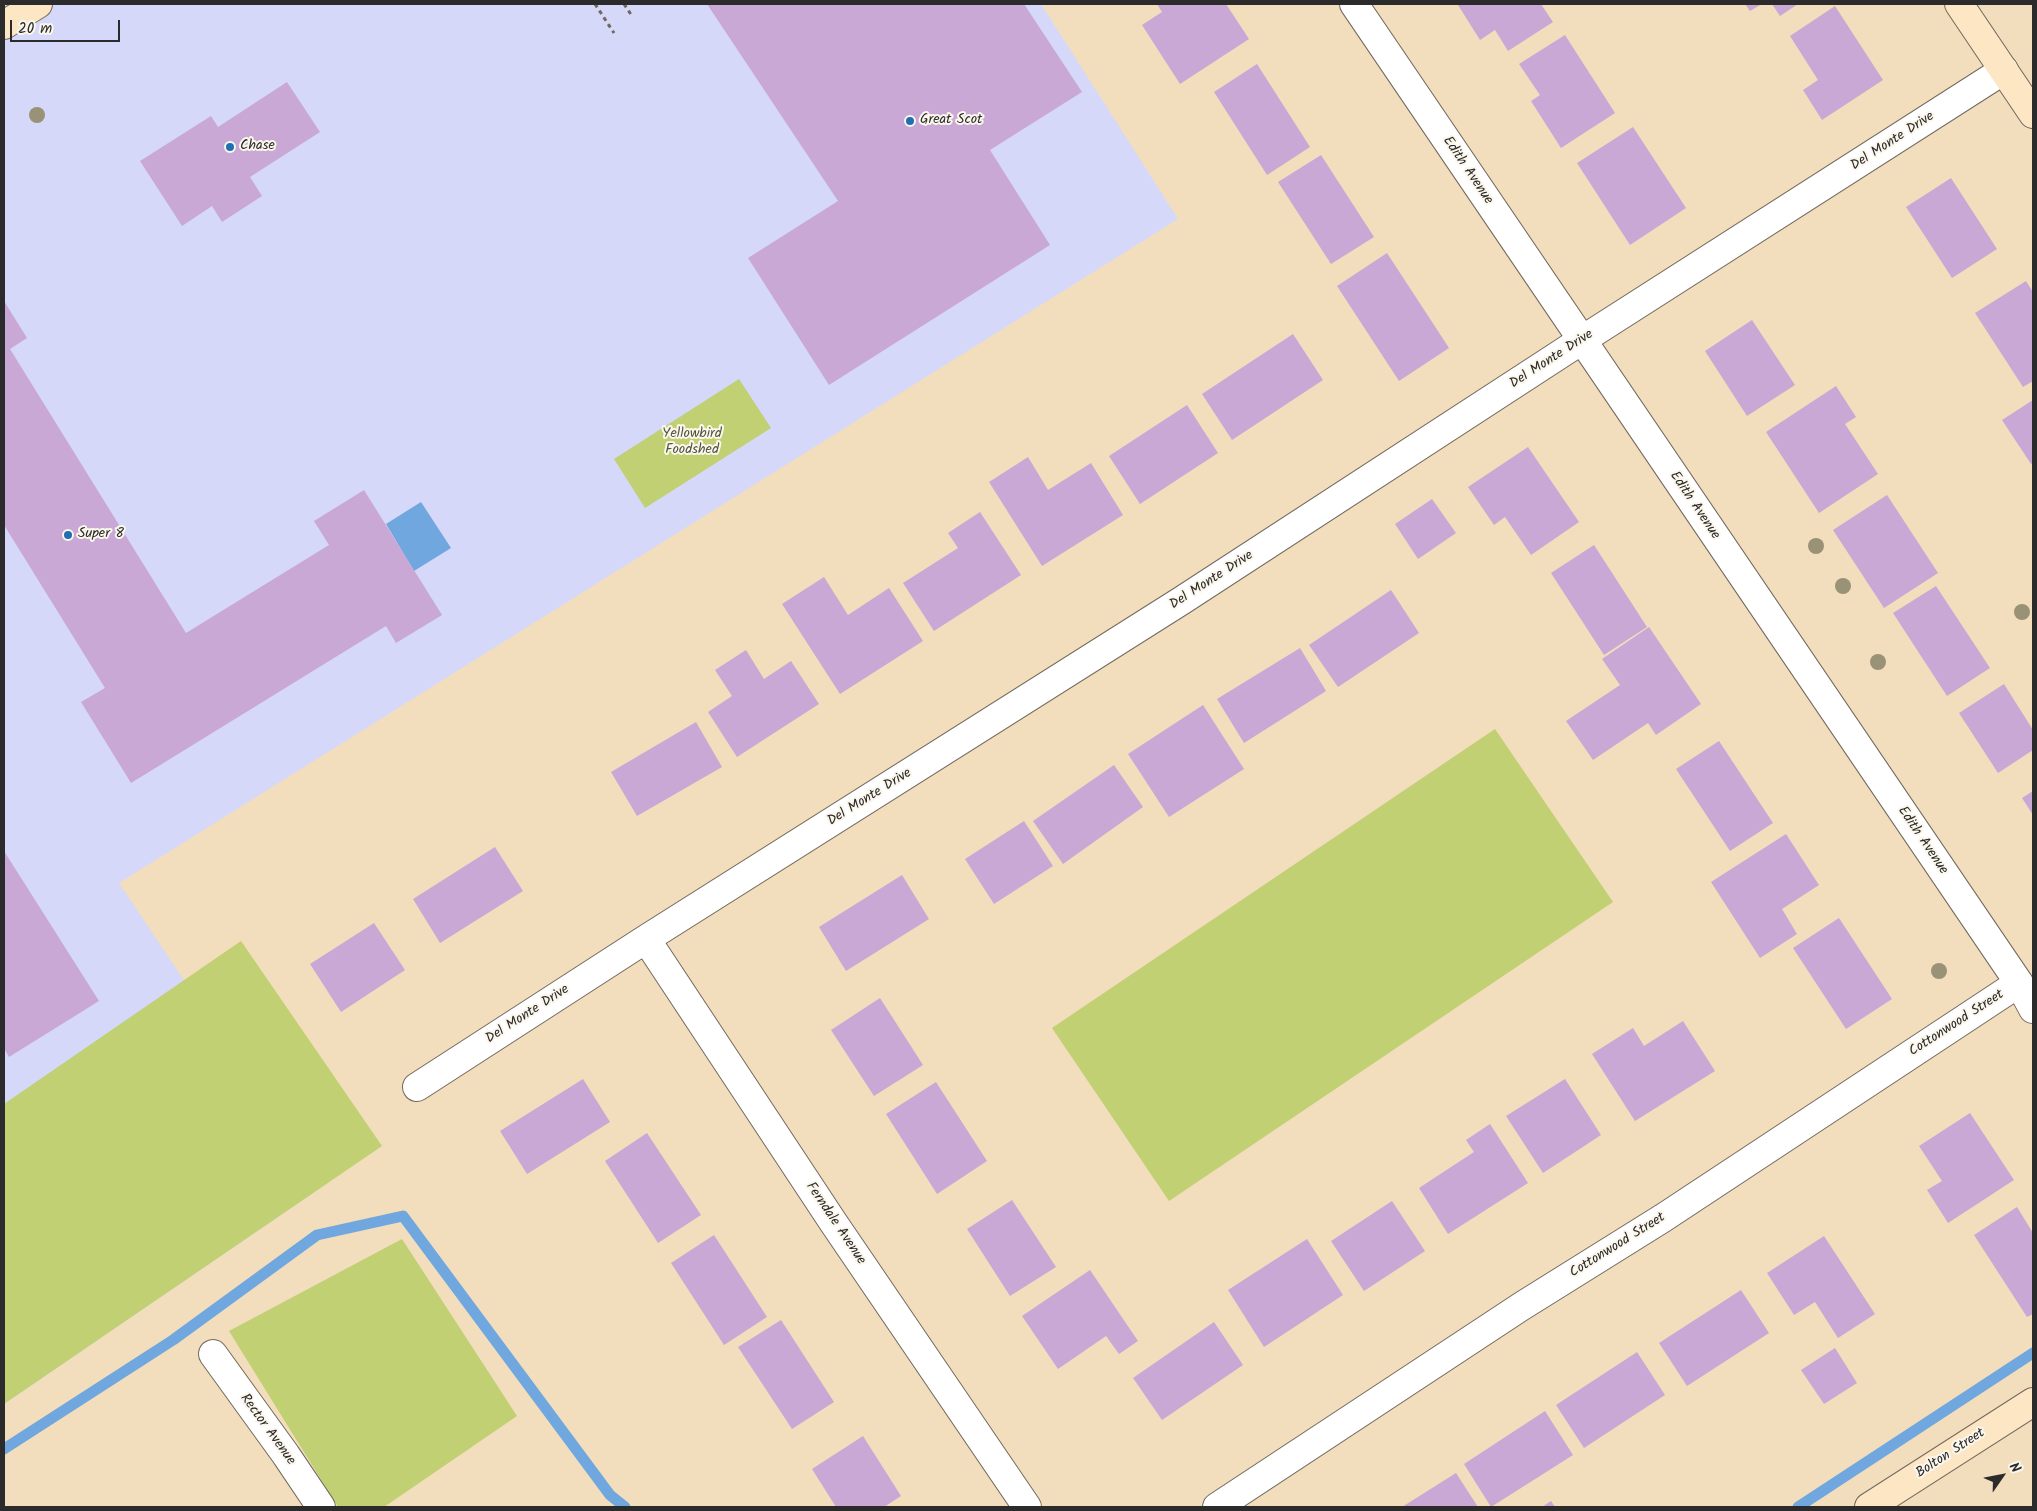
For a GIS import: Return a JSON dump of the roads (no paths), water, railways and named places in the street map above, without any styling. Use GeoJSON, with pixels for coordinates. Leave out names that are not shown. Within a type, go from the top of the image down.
{"type":"FeatureCollection","features":[{"type":"Feature","properties":{"kind":"street"},"geometry":{"type":"LineString","coordinates":[[4,25],[38,4]]}},
{"type":"Feature","properties":{"kind":"street","name":"Edith Avenue"},"geometry":{"type":"LineString","coordinates":[[1354,4],[2019,983],[2033,1009]]}},
{"type":"Feature","properties":{"kind":"street"},"geometry":{"type":"LineString","coordinates":[[1959,4],[2033,114]]}},
{"type":"Feature","properties":{"kind":"street","name":"Del Monte Drive"},"geometry":{"type":"LineString","coordinates":[[417,1087],[646,939],[1181,601],[1582,340],[2004,70]]}},
{"type":"Feature","properties":{"kind":"street","name":"Ferndale Avenue"},"geometry":{"type":"LineString","coordinates":[[646,939],[838,1230],[1027,1507]]}},
{"type":"Feature","properties":{"kind":"street","name":"Cottonwood Street"},"geometry":{"type":"LineString","coordinates":[[1217,1507],[1522,1306],[1663,1218],[2019,983]]}},
{"type":"Feature","properties":{"kind":"street","name":"Rector Avenue"},"geometry":{"type":"LineString","coordinates":[[212,1354],[286,1455],[321,1507]]}},
{"type":"Feature","properties":{"kind":"street","name":"Bolton Street"},"geometry":{"type":"LineString","coordinates":[[1869,1507],[2033,1402]]}},
{"type":"Feature","properties":{"kind":"water"},"geometry":{"type":"Polygon","coordinates":[[[421,502],[451,548],[414,571],[386,524],[421,502]]]}},
{"type":"Feature","properties":{"kind":"waterway"},"geometry":{"type":"LineString","coordinates":[[4,1449],[173,1340],[317,1235],[403,1216],[610,1495],[625,1507]]}},
{"type":"Feature","properties":{"kind":"waterway"},"geometry":{"type":"LineString","coordinates":[[1798,1507],[2033,1353]]}},
{"type":"Feature","properties":{"kind":"place","name":"Great Scot"},"geometry":{"type":"Point","coordinates":[910,121]}},
{"type":"Feature","properties":{"kind":"place","name":"Chase"},"geometry":{"type":"Point","coordinates":[230,147]}},
{"type":"Feature","properties":{"kind":"place","name":"Super 8"},"geometry":{"type":"Point","coordinates":[68,535]}},
{"type":"Feature","properties":{"kind":"park label","name":"Yellowbird Foodshed"},"geometry":{"type":"Point","coordinates":[692,444]}}]}
